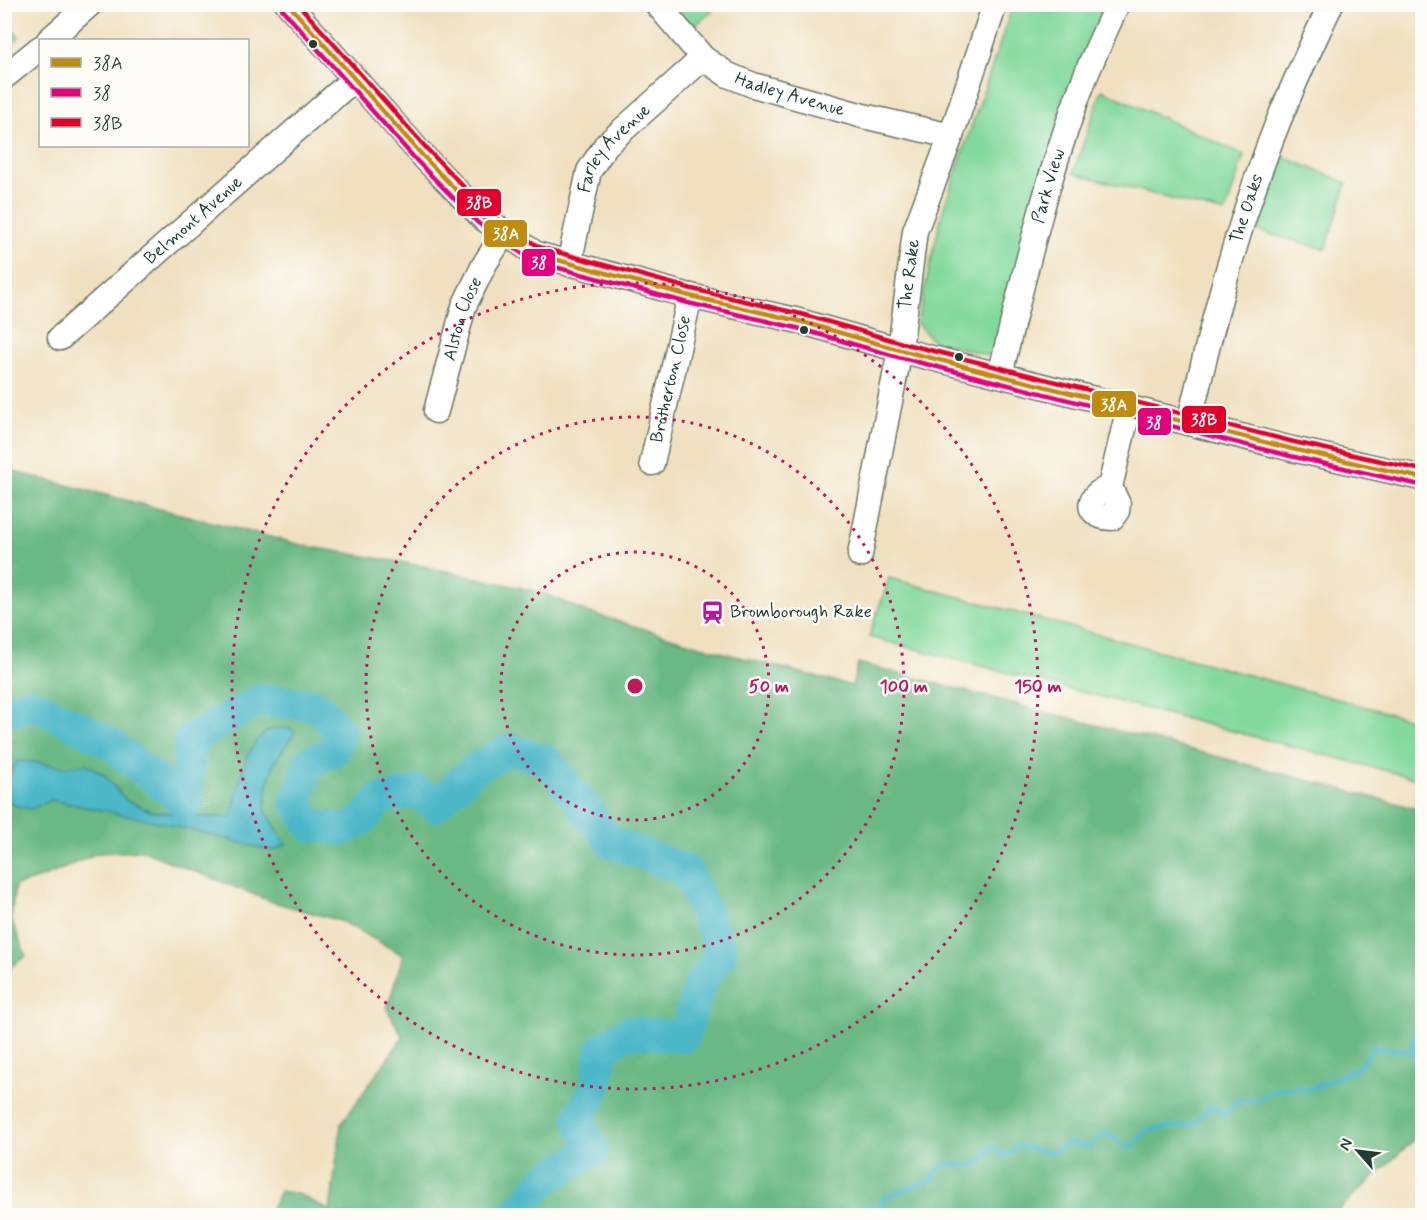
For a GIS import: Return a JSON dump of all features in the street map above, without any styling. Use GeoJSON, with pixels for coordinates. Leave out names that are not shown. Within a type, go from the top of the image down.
{"type":"FeatureCollection","features":[{"type":"Feature","properties":{"kind":"street"},"geometry":{"type":"LineString","coordinates":[[50,39],[90,4]]}},
{"type":"Feature","properties":{"kind":"street"},"geometry":{"type":"LineString","coordinates":[[288,4],[423,156],[475,210],[536,254],[690,296],[799,321],[900,350],[1292,449],[1422,478]]}},
{"type":"Feature","properties":{"kind":"street","name":"Hadley Avenue"},"geometry":{"type":"LineString","coordinates":[[657,4],[703,58],[728,75],[753,85],[863,116],[951,136]]}},
{"type":"Feature","properties":{"kind":"street","name":"The Rake"},"geometry":{"type":"LineString","coordinates":[[860,555],[900,350],[915,231],[951,136],[995,4]]}},
{"type":"Feature","properties":{"kind":"street","name":"Park View"},"geometry":{"type":"LineString","coordinates":[[1000,375],[1052,174],[1084,80],[1117,4]]}},
{"type":"Feature","properties":{"kind":"street","name":"The Oaks"},"geometry":{"type":"LineString","coordinates":[[1189,423],[1222,290],[1263,161],[1283,110],[1331,4]]}},
{"type":"Feature","properties":{"kind":"street"},"geometry":{"type":"LineString","coordinates":[[4,77],[39,49]]}},
{"type":"Feature","properties":{"kind":"street","name":"Farley Avenue"},"geometry":{"type":"LineString","coordinates":[[569,264],[589,171],[606,145],[703,58]]}},
{"type":"Feature","properties":{"kind":"street","name":"Belmont Avenue"},"geometry":{"type":"LineString","coordinates":[[60,338],[93,321],[354,79]]}},
{"type":"Feature","properties":{"kind":"street","name":"Alston Close"},"geometry":{"type":"LineString","coordinates":[[436,411],[464,306],[484,265],[504,233]]}},
{"type":"Feature","properties":{"kind":"street","name":"Brotherton Close"},"geometry":{"type":"LineString","coordinates":[[652,463],[690,296]]}},
{"type":"Feature","properties":{"kind":"street"},"geometry":{"type":"LineString","coordinates":[[1110,487],[1129,407]]}},
{"type":"Feature","properties":{"kind":"green space"},"geometry":{"type":"Polygon","coordinates":[[[672,5],[718,5],[692,29],[672,5]]]}},
{"type":"Feature","properties":{"kind":"green space"},"geometry":{"type":"Polygon","coordinates":[[[1013,5],[1107,5],[996,345],[990,356],[932,340],[917,323],[942,213],[1013,5]]]}},
{"type":"Feature","properties":{"kind":"green space"},"geometry":{"type":"Polygon","coordinates":[[[4,21],[19,37],[5,49],[4,49],[4,21]]]}},
{"type":"Feature","properties":{"kind":"green space"},"geometry":{"type":"Polygon","coordinates":[[[1102,90],[1244,155],[1225,213],[1073,173],[1102,90]]]}},
{"type":"Feature","properties":{"kind":"green space"},"geometry":{"type":"Polygon","coordinates":[[[1284,157],[1347,183],[1326,249],[1258,231],[1284,157]]]}},
{"type":"Feature","properties":{"kind":"green space"},"geometry":{"type":"Polygon","coordinates":[[[4,469],[305,546],[424,566],[543,593],[587,612],[724,653],[852,686],[858,663],[1422,810],[1422,1132],[1333,1215],[268,1215],[280,1191],[298,1194],[330,1211],[341,1124],[403,1037],[387,1009],[403,955],[341,921],[273,902],[143,851],[97,853],[49,875],[15,886],[11,919],[26,956],[5,971],[4,469]]]}},
{"type":"Feature","properties":{"kind":"green space"},"geometry":{"type":"Polygon","coordinates":[[[889,578],[1422,722],[1422,780],[869,637],[889,578]]]}},
{"type":"Feature","properties":{"kind":"water"},"geometry":{"type":"Polygon","coordinates":[[[290,728],[295,732],[274,763],[268,783],[265,809],[286,845],[272,851],[164,823],[51,800],[31,809],[13,805],[5,794],[8,779],[17,761],[65,767],[87,764],[104,775],[126,800],[151,811],[203,817],[231,817],[250,751],[265,732],[290,728]]]}},
{"type":"Feature","properties":{"kind":"waterway"},"geometry":{"type":"LineString","coordinates":[[4,714],[32,703],[110,743],[186,804],[190,740],[259,700],[316,705],[341,733],[333,751],[310,761],[296,801],[311,826],[346,829],[365,818],[378,800],[417,791],[435,806],[473,770],[509,749],[547,761],[611,842],[687,871],[722,953],[699,986],[684,1037],[628,1032],[602,1049],[596,1087],[579,1119],[593,1151],[544,1180],[520,1210],[521,1216]]}},
{"type":"Feature","properties":{"kind":"waterway"},"geometry":{"type":"LineString","coordinates":[[854,1216],[867,1207],[883,1210],[881,1199],[933,1179],[942,1164],[976,1166],[994,1145],[1005,1157],[1017,1146],[1052,1153],[1069,1142],[1089,1147],[1106,1132],[1129,1149],[1147,1130],[1194,1124],[1211,1106],[1224,1114],[1239,1100],[1256,1100],[1281,1088],[1311,1089],[1358,1068],[1374,1047],[1410,1051],[1422,1014]]}},
{"type":"Feature","properties":{"kind":"waterway"},"geometry":{"type":"LineString","coordinates":[[1410,1051],[1422,1061]]}},
{"type":"Feature","properties":{"kind":"transit line","name":"38A"},"geometry":{"type":"LineString","coordinates":[[288,4],[423,156],[483,218],[536,254],[690,296],[799,321],[900,350],[1292,449],[1422,478]]}},
{"type":"Feature","properties":{"kind":"transit line","name":"38B"},"geometry":{"type":"LineString","coordinates":[[298,4],[429,151],[488,212],[539,247],[692,289],[801,314],[902,343],[1294,442],[1422,470]]}},
{"type":"Feature","properties":{"kind":"transit line","name":"38"},"geometry":{"type":"LineString","coordinates":[[282,9],[417,161],[478,223],[533,261],[688,303],[797,328],[898,357],[1290,456],[1420,485]]}},
{"type":"Feature","properties":{"kind":"place","name":"Bromborough Rake"},"geometry":{"type":"Point","coordinates":[712,612]}}]}
